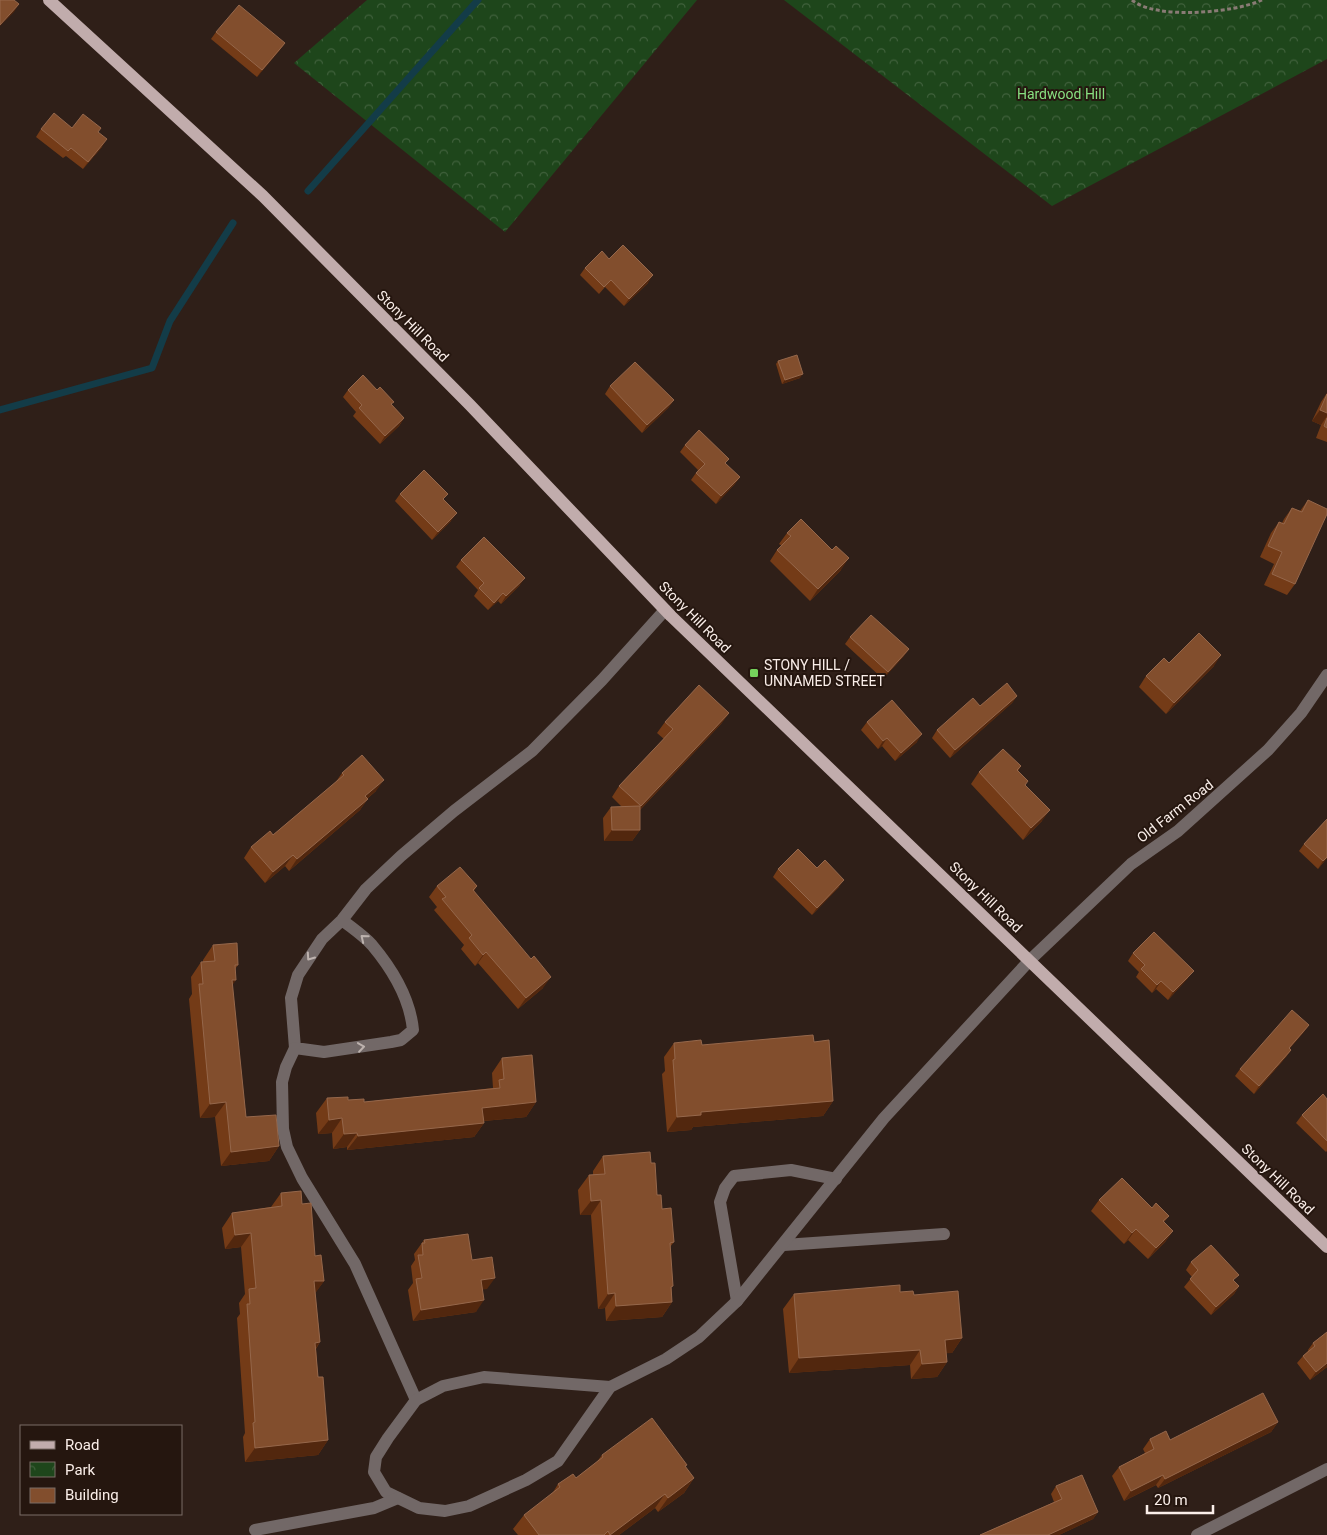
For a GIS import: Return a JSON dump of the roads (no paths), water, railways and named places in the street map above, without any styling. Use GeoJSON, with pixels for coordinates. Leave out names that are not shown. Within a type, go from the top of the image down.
{"type":"FeatureCollection","features":[{"type":"Feature","properties":{"kind":"main road","name":"Stony Hill Road"},"geometry":{"type":"LineString","coordinates":[[49,0],[263,196],[470,405],[665,610],[1327,1247]]}},
{"type":"Feature","properties":{"kind":"street"},"geometry":{"type":"LineString","coordinates":[[416,1400],[355,1264],[302,1178],[287,1146],[283,1129],[282,1082],[286,1067],[295,1048],[291,998],[298,975],[322,940],[342,920],[366,889],[400,856],[454,810],[532,751],[602,680],[665,610]]}},
{"type":"Feature","properties":{"kind":"street","name":"Old Farm Road"},"geometry":{"type":"LineString","coordinates":[[610,1387],[666,1358],[699,1337],[737,1301],[784,1245],[884,1118],[1030,960],[1131,864],[1178,831],[1268,750],[1301,713],[1327,675]]}},
{"type":"Feature","properties":{"kind":"street"},"geometry":{"type":"LineString","coordinates":[[295,1048],[324,1052],[391,1042],[401,1040],[413,1030],[411,1010],[402,987],[372,944],[342,920]]}},
{"type":"Feature","properties":{"kind":"street"},"geometry":{"type":"LineString","coordinates":[[737,1301],[720,1202],[725,1188],[734,1176],[791,1170],[836,1179]]}},
{"type":"Feature","properties":{"kind":"street"},"geometry":{"type":"LineString","coordinates":[[784,1245],[944,1234]]}},
{"type":"Feature","properties":{"kind":"street"},"geometry":{"type":"LineString","coordinates":[[484,1377],[610,1387],[558,1461],[526,1480],[470,1506],[445,1511],[419,1508],[386,1492],[374,1472],[376,1457],[416,1400],[443,1386],[484,1377]]}},
{"type":"Feature","properties":{"kind":"street"},"geometry":{"type":"LineString","coordinates":[[1197,1535],[1327,1469]]}},
{"type":"Feature","properties":{"kind":"street"},"geometry":{"type":"LineString","coordinates":[[255,1530],[374,1508],[398,1498]]}},
{"type":"Feature","properties":{"kind":"waterway"},"geometry":{"type":"LineString","coordinates":[[308,191],[478,0]]}},
{"type":"Feature","properties":{"kind":"waterway"},"geometry":{"type":"LineString","coordinates":[[0,410],[152,368],[170,321],[233,223]]}},
{"type":"Feature","properties":{"kind":"place","name":"STONY HILL / UNNAMED STREET"},"geometry":{"type":"Point","coordinates":[754,673]}},
{"type":"Feature","properties":{"kind":"park label","name":"Hardwood Hill"},"geometry":{"type":"Point","coordinates":[1061,94]}}]}
